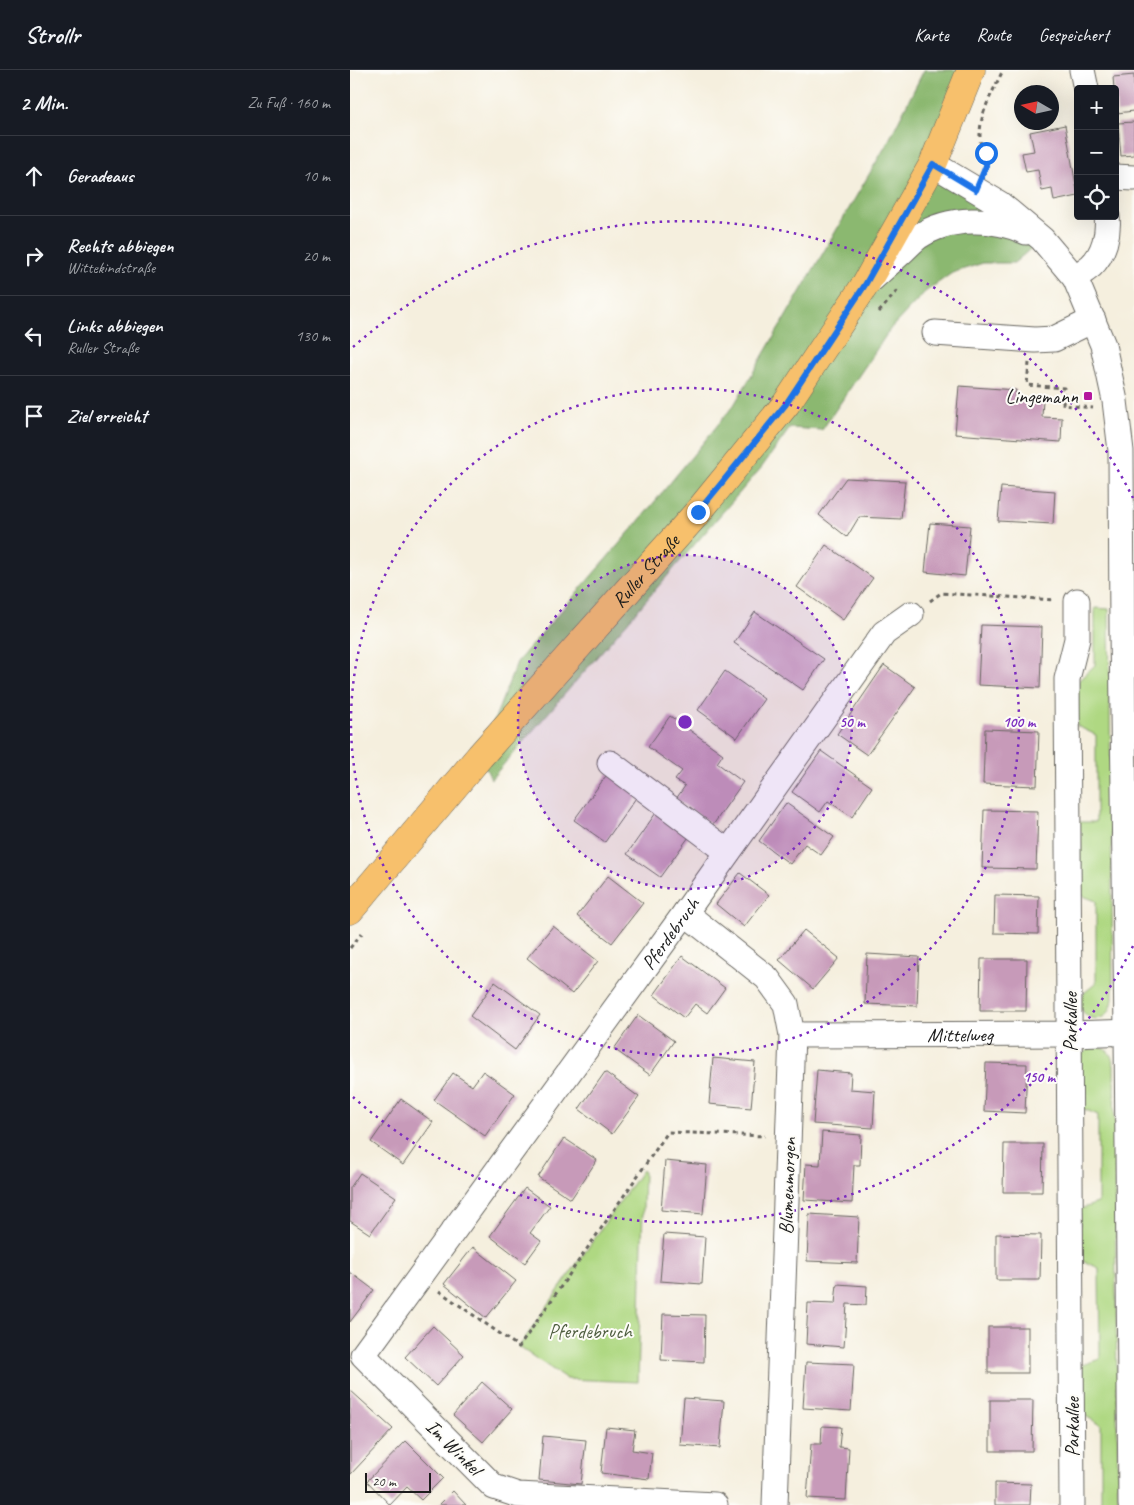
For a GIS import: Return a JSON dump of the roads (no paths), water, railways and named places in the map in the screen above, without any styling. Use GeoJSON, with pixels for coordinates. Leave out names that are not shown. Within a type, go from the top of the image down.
{"type":"FeatureCollection","features":[{"type":"Feature","properties":{"kind":"main road","name":"Ruller Straße"},"geometry":{"type":"LineString","coordinates":[[350,910],[480,756],[698,512],[786,404],[865,285],[933,164],[971,70]]}},
{"type":"Feature","properties":{"kind":"street"},"geometry":{"type":"LineString","coordinates":[[1082,70],[1085,85]]}},
{"type":"Feature","properties":{"kind":"street"},"geometry":{"type":"LineString","coordinates":[[933,164],[1000,204],[1042,238],[1075,278],[1103,345],[1116,410],[1121,451],[1128,631],[1131,1032],[1131,1505]]}},
{"type":"Feature","properties":{"kind":"street"},"geometry":{"type":"LineString","coordinates":[[1119,177],[1134,178]]}},
{"type":"Feature","properties":{"kind":"street"},"geometry":{"type":"LineString","coordinates":[[1075,278],[1093,264],[1104,247],[1108,220]]}},
{"type":"Feature","properties":{"kind":"street"},"geometry":{"type":"LineString","coordinates":[[865,285],[918,237],[942,226],[964,222],[988,222],[1015,227],[1042,238]]}},
{"type":"Feature","properties":{"kind":"street"},"geometry":{"type":"LineString","coordinates":[[935,333],[1030,340],[1054,339],[1093,320]]}},
{"type":"Feature","properties":{"kind":"street","name":"Parkallee"},"geometry":{"type":"LineString","coordinates":[[1072,1505],[1067,679],[1077,639],[1077,601]]}},
{"type":"Feature","properties":{"kind":"street","name":"Pferdebruch"},"geometry":{"type":"LineString","coordinates":[[363,1355],[685,913],[884,633],[911,614]]}},
{"type":"Feature","properties":{"kind":"street"},"geometry":{"type":"LineString","coordinates":[[610,764],[728,852]]}},
{"type":"Feature","properties":{"kind":"street","name":"Blumenmorgen"},"geometry":{"type":"LineString","coordinates":[[685,913],[767,978],[786,1004],[792,1035],[775,1505]]}},
{"type":"Feature","properties":{"kind":"street","name":"Mittelweg"},"geometry":{"type":"LineString","coordinates":[[792,1035],[1131,1032]]}},
{"type":"Feature","properties":{"kind":"street","name":"Im Winkel"},"geometry":{"type":"LineString","coordinates":[[363,1355],[494,1487],[518,1495],[714,1505]]}},
{"type":"Feature","properties":{"kind":"place","name":"Lingemann"},"geometry":{"type":"Point","coordinates":[1088,396]}}]}
